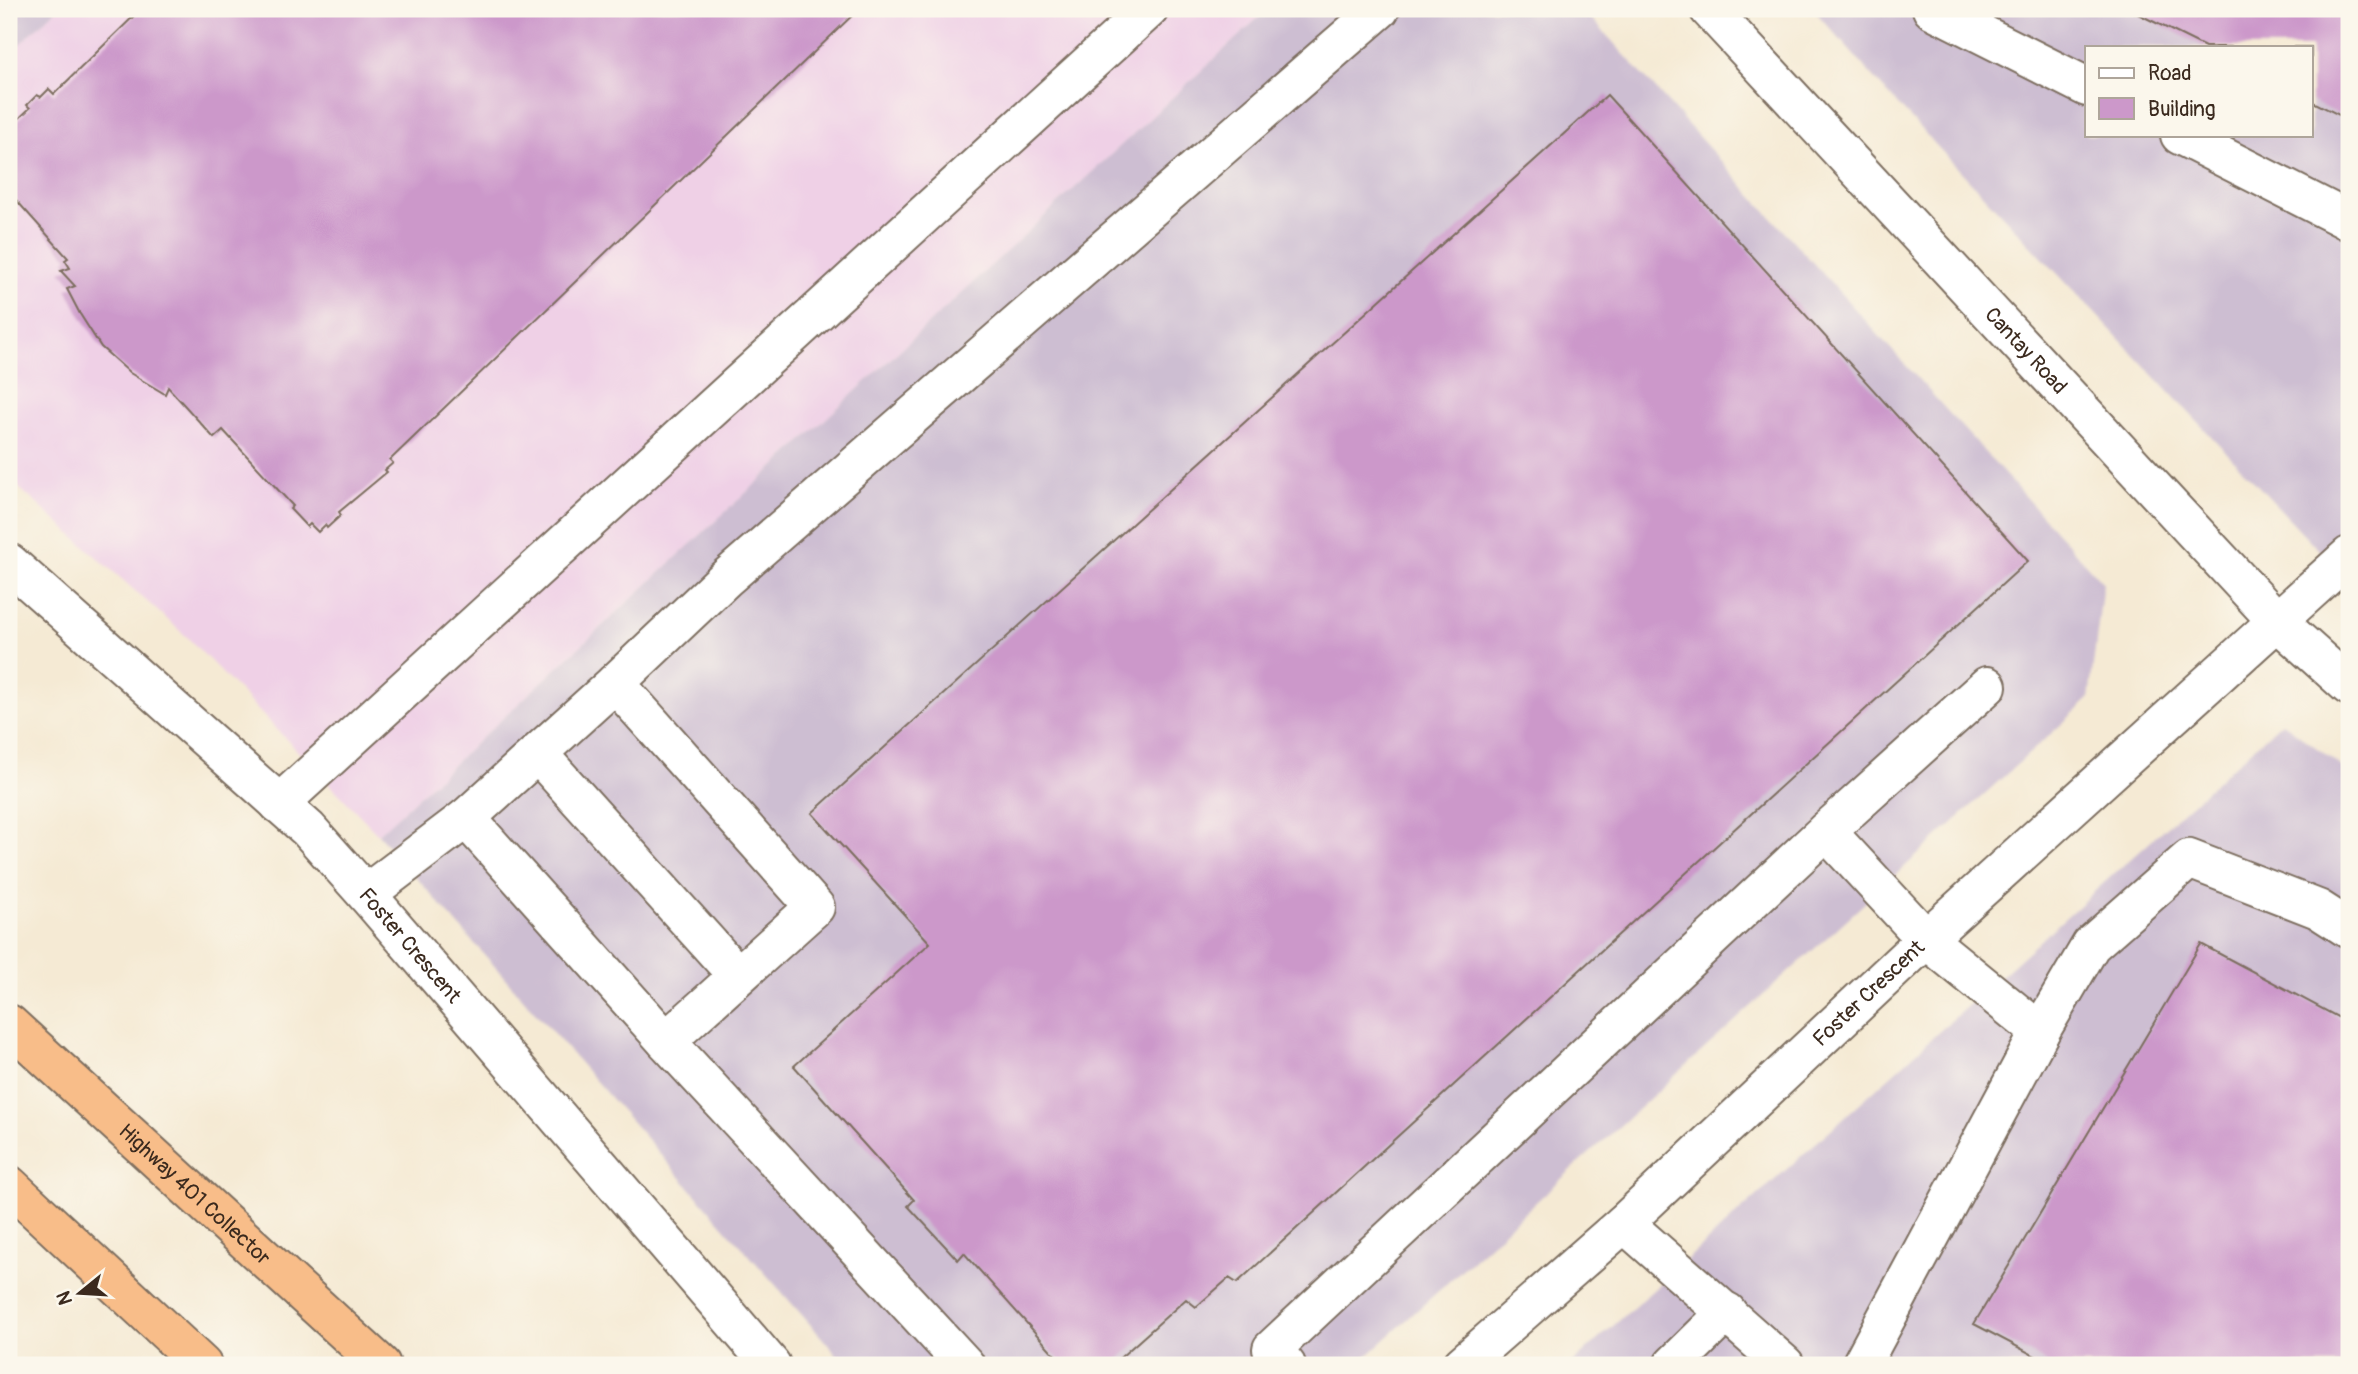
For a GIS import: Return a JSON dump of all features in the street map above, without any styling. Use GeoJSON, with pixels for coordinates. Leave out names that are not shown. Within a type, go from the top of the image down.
{"type":"FeatureCollection","features":[{"type":"Feature","properties":{"kind":"highway","name":"Highway 401 Collector"},"geometry":{"type":"LineString","coordinates":[[9,1024],[381,1365]]}},
{"type":"Feature","properties":{"kind":"highway"},"geometry":{"type":"LineString","coordinates":[[9,1185],[202,1365]]}},
{"type":"Feature","properties":{"kind":"street"},"geometry":{"type":"LineString","coordinates":[[279,804],[1149,9]]}},
{"type":"Feature","properties":{"kind":"street"},"geometry":{"type":"LineString","coordinates":[[366,894],[466,818],[725,579],[1380,9]]}},
{"type":"Feature","properties":{"kind":"street","name":"Cantay Road"},"geometry":{"type":"LineString","coordinates":[[1709,9],[2277,621],[2349,686]]}},
{"type":"Feature","properties":{"kind":"street"},"geometry":{"type":"LineString","coordinates":[[1932,9],[2085,87]]}},
{"type":"Feature","properties":{"kind":"street"},"geometry":{"type":"LineString","coordinates":[[2182,136],[2349,221]]}},
{"type":"Feature","properties":{"kind":"street","name":"Foster Crescent"},"geometry":{"type":"LineString","coordinates":[[1462,1365],[1624,1223],[1926,939],[2349,556]]}},
{"type":"Feature","properties":{"kind":"street","name":"Foster Crescent"},"geometry":{"type":"LineString","coordinates":[[9,563],[307,829],[771,1365]]}},
{"type":"Feature","properties":{"kind":"street"},"geometry":{"type":"LineString","coordinates":[[615,683],[815,906],[666,1041]]}},
{"type":"Feature","properties":{"kind":"street"},"geometry":{"type":"LineString","coordinates":[[1270,1360],[1826,831],[1987,686]]}},
{"type":"Feature","properties":{"kind":"street"},"geometry":{"type":"LineString","coordinates":[[538,754],[737,975]]}},
{"type":"Feature","properties":{"kind":"street"},"geometry":{"type":"LineString","coordinates":[[466,818],[666,1041],[965,1365]]}},
{"type":"Feature","properties":{"kind":"street"},"geometry":{"type":"LineString","coordinates":[[1826,831],[1926,939],[2039,1032]]}},
{"type":"Feature","properties":{"kind":"street"},"geometry":{"type":"LineString","coordinates":[[1861,1365],[2039,1032],[2091,945],[2189,859],[2318,909],[2349,929]]}},
{"type":"Feature","properties":{"kind":"street"},"geometry":{"type":"LineString","coordinates":[[1624,1223],[1785,1365]]}},
{"type":"Feature","properties":{"kind":"street"},"geometry":{"type":"LineString","coordinates":[[1673,1365],[1727,1312]]}},
{"type":"Feature","properties":{"kind":"shaded area"},"geometry":{"type":"Polygon","coordinates":[[[9,9],[57,9],[9,54],[9,9]]]}},
{"type":"Feature","properties":{"kind":"shaded area"},"geometry":{"type":"Polygon","coordinates":[[[57,9],[1268,9],[378,834],[187,637],[9,479],[9,54],[57,9]]]}},
{"type":"Feature","properties":{"kind":"shaded area"},"geometry":{"type":"Polygon","coordinates":[[[1268,9],[1583,9],[2103,583],[2089,699],[1357,1365],[846,1365],[378,834],[1268,9]]]}},
{"type":"Feature","properties":{"kind":"shaded area"},"geometry":{"type":"Polygon","coordinates":[[[1813,9],[2349,9],[2349,582],[1899,106],[1813,9]]]}},
{"type":"Feature","properties":{"kind":"shaded area"},"geometry":{"type":"Polygon","coordinates":[[[2282,722],[2349,772],[2349,1365],[1570,1365],[2282,722]]]}},
{"type":"Feature","properties":{"kind":"building"},"geometry":{"type":"Polygon","coordinates":[[[141,9],[859,9],[390,460],[393,463],[385,470],[387,472],[339,512],[341,515],[327,528],[325,525],[318,532],[310,524],[307,527],[290,509],[293,506],[223,430],[214,438],[168,387],[165,394],[130,373],[101,347],[67,289],[75,286],[61,271],[70,268],[65,260],[68,258],[9,192],[9,128],[30,108],[27,105],[37,95],[41,97],[49,89],[54,94],[141,9]]]}},
{"type":"Feature","properties":{"kind":"building"},"geometry":{"type":"Polygon","coordinates":[[[2128,9],[2349,9],[2349,120],[2312,102],[2312,46],[2203,46],[2128,9]]]}},
{"type":"Feature","properties":{"kind":"building"},"geometry":{"type":"Polygon","coordinates":[[[1607,95],[2028,561],[1237,1283],[1229,1278],[1196,1307],[1186,1299],[1112,1365],[1064,1365],[964,1253],[958,1260],[908,1206],[914,1200],[794,1066],[930,943],[812,813],[1607,95]]]}},
{"type":"Feature","properties":{"kind":"building"},"geometry":{"type":"Polygon","coordinates":[[[2201,944],[2349,1023],[2349,1365],[2052,1365],[1974,1324],[2201,944]]]}}]}
